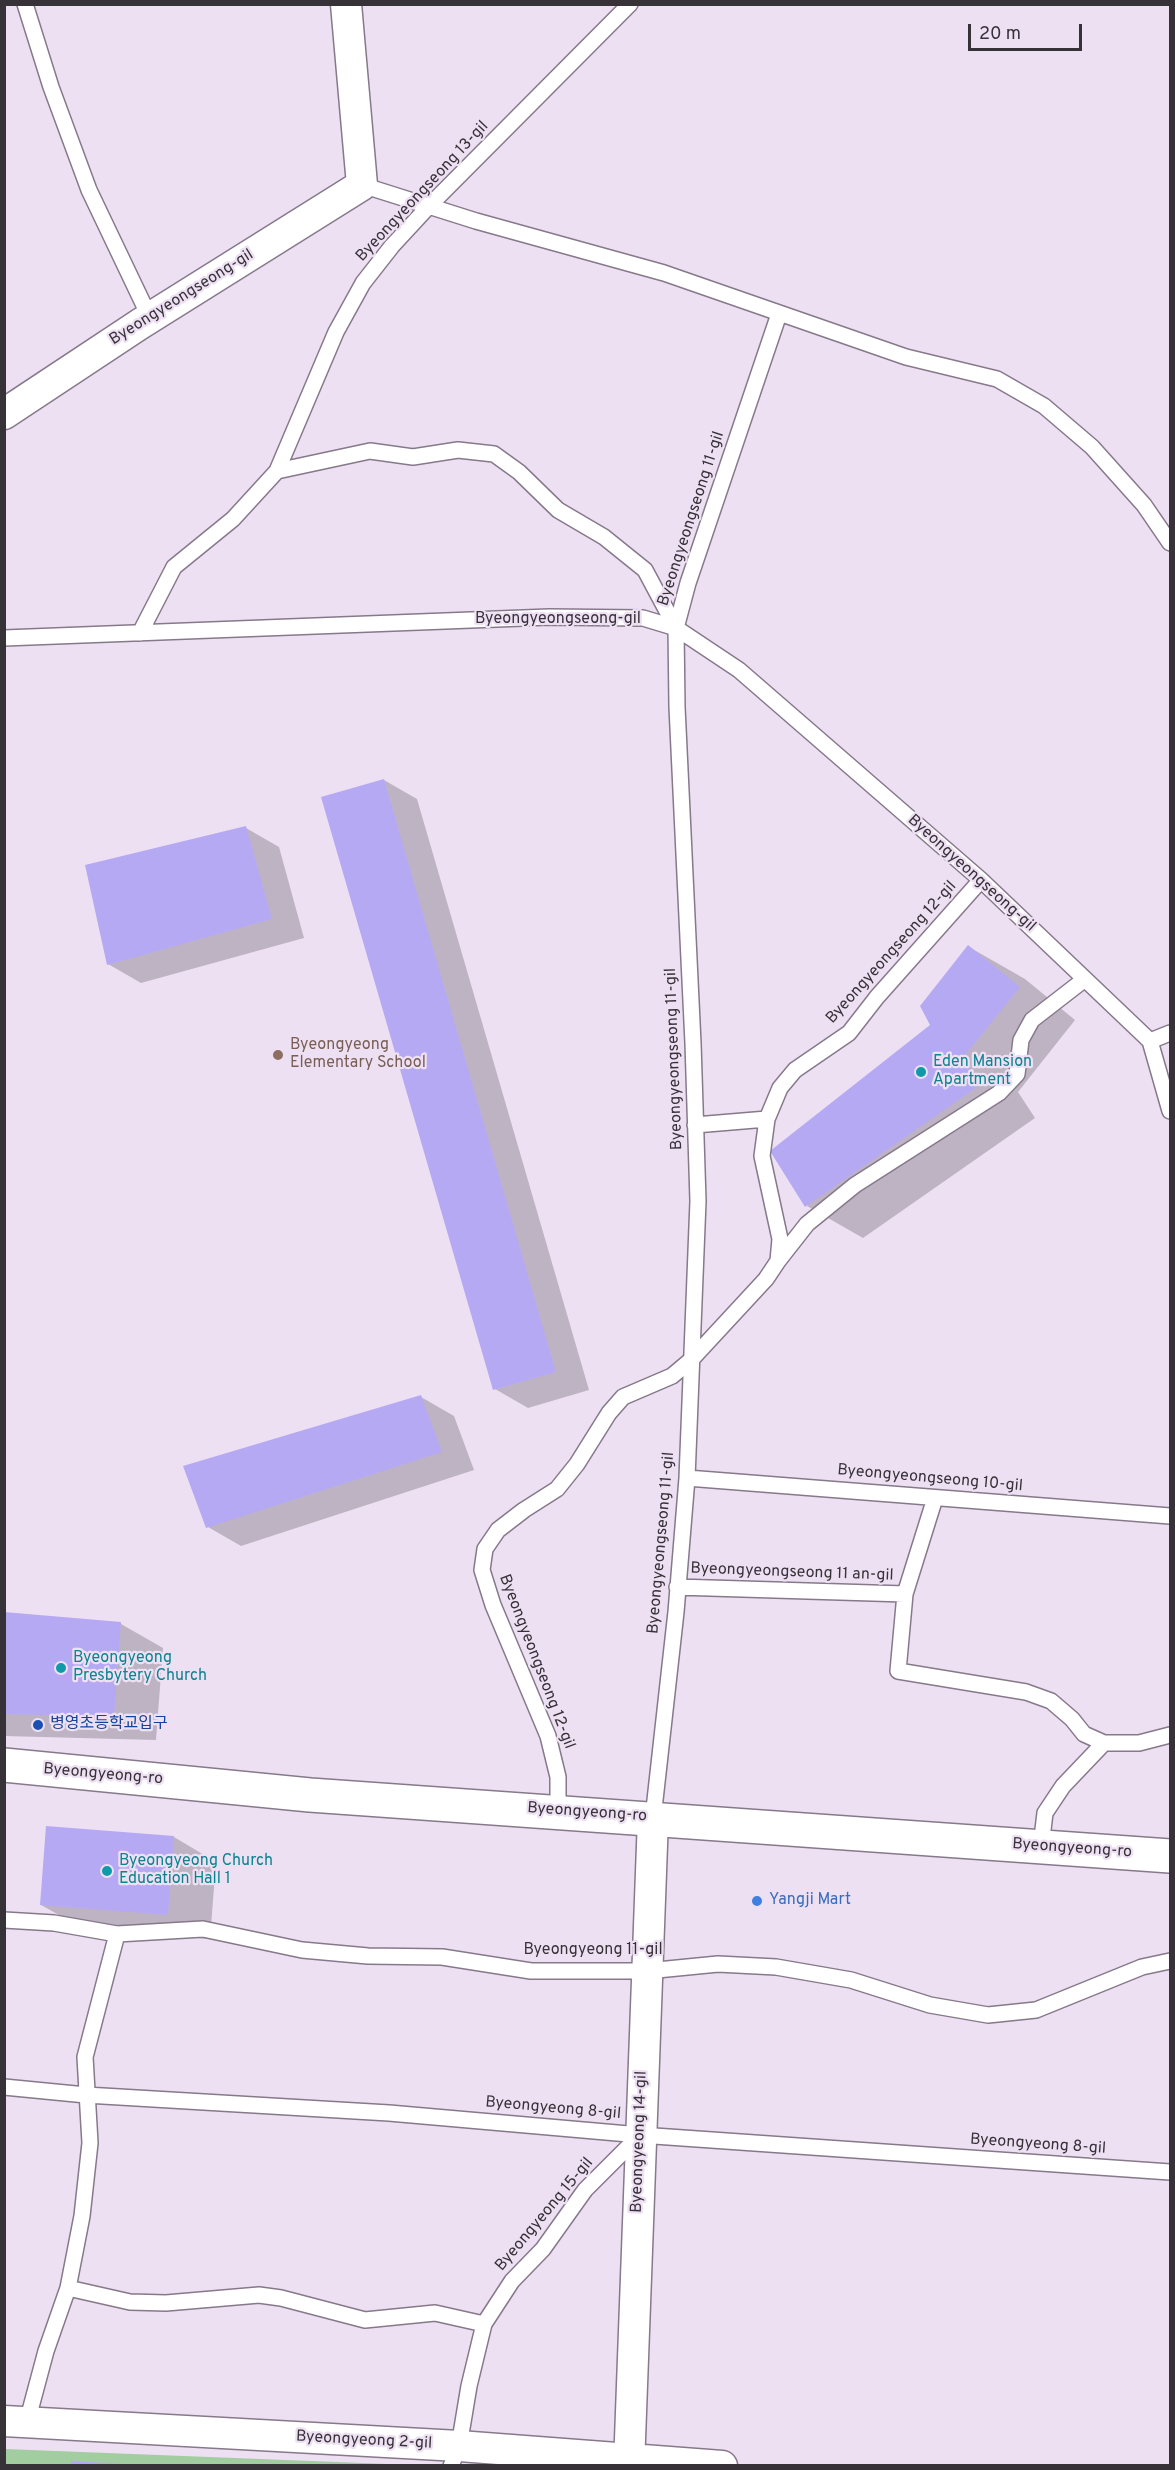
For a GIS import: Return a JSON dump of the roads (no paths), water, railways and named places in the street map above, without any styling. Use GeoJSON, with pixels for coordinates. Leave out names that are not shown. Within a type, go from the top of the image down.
{"type":"FeatureCollection","features":[{"type":"Feature","properties":{"kind":"street"},"geometry":{"type":"LineString","coordinates":[[346,4],[362,185]]}},
{"type":"Feature","properties":{"kind":"street","name":"Byeongyeongseong-gil"},"geometry":{"type":"LineString","coordinates":[[4,414],[150,318],[362,185]]}},
{"type":"Feature","properties":{"kind":"street","name":"Byeongyeong-ro"},"geometry":{"type":"LineString","coordinates":[[4,1765],[310,1795],[1170,1856]]}},
{"type":"Feature","properties":{"kind":"street","name":"Byeongyeong 14-gil"},"geometry":{"type":"LineString","coordinates":[[629,2462],[654,1818]]}},
{"type":"Feature","properties":{"kind":"street","name":"Byeongyeong 2-gil"},"geometry":{"type":"LineString","coordinates":[[16,2422],[455,2456],[722,2466]]}},
{"type":"Feature","properties":{"kind":"lane"},"geometry":{"type":"LineString","coordinates":[[25,4],[51,87],[89,190],[150,318]]}},
{"type":"Feature","properties":{"kind":"lane","name":"Byeongyeongseong 13-gil"},"geometry":{"type":"LineString","coordinates":[[140,633],[174,567],[234,519],[277,471],[336,332],[363,283],[392,246],[429,206],[630,4]]}},
{"type":"Feature","properties":{"kind":"lane"},"geometry":{"type":"LineString","coordinates":[[362,185],[664,273],[779,315],[906,357],[997,379],[1044,406],[1092,447],[1144,505],[1170,543]]}},
{"type":"Feature","properties":{"kind":"lane","name":"Byeongyeongseong 11-gil"},"geometry":{"type":"LineString","coordinates":[[654,1818],[687,1478],[698,1201],[677,707],[676,628],[688,583],[779,315]]}},
{"type":"Feature","properties":{"kind":"lane"},"geometry":{"type":"LineString","coordinates":[[277,471],[370,450],[413,457],[458,450],[494,454],[519,472],[558,510],[604,537],[645,570],[676,628]]}},
{"type":"Feature","properties":{"kind":"lane","name":"Byeongyeongseong-gil"},"geometry":{"type":"LineString","coordinates":[[4,638],[549,617],[643,618],[676,628],[739,670],[981,880],[1150,1041]]}},
{"type":"Feature","properties":{"kind":"lane","name":"Byeongyeongseong 12-gil"},"geometry":{"type":"LineString","coordinates":[[558,1812],[558,1777],[548,1736],[493,1605],[482,1570],[485,1550],[498,1530],[557,1489],[577,1464],[609,1413],[623,1397],[672,1376],[691,1360],[766,1279],[778,1261],[780,1239],[762,1156],[767,1119],[780,1088],[795,1070],[849,1033],[877,997],[981,880]]}},
{"type":"Feature","properties":{"kind":"lane"},"geometry":{"type":"LineString","coordinates":[[778,1261],[807,1224],[855,1185],[999,1093],[1017,1074],[1020,1040],[1032,1020],[1085,979]]}},
{"type":"Feature","properties":{"kind":"lane"},"geometry":{"type":"LineString","coordinates":[[1170,1033],[1150,1041],[1170,1111]]}},
{"type":"Feature","properties":{"kind":"lane"},"geometry":{"type":"LineString","coordinates":[[695,1125],[767,1119]]}},
{"type":"Feature","properties":{"kind":"lane","name":"Byeongyeongseong 10-gil"},"geometry":{"type":"LineString","coordinates":[[687,1478],[1170,1516]]}},
{"type":"Feature","properties":{"kind":"lane","name":"Byeongyeongseong 11 an-gil"},"geometry":{"type":"LineString","coordinates":[[935,1498],[905,1594],[898,1671],[1026,1692],[1051,1701],[1072,1719],[1084,1734],[1104,1743]]}},
{"type":"Feature","properties":{"kind":"lane","name":"Byeongyeongseong 11 an-gil"},"geometry":{"type":"LineString","coordinates":[[677,1587],[905,1594]]}},
{"type":"Feature","properties":{"kind":"lane"},"geometry":{"type":"LineString","coordinates":[[1041,1846],[1045,1813],[1063,1786],[1104,1743],[1139,1743],[1170,1735]]}},
{"type":"Feature","properties":{"kind":"lane","name":"Byeongyeong 11-gil"},"geometry":{"type":"LineString","coordinates":[[4,1920],[54,1923],[117,1934],[203,1929],[302,1950],[368,1956],[442,1957],[531,1971],[647,1971],[718,1964],[776,1967],[851,1980],[930,2005],[988,2015],[1036,2010],[1142,1967],[1170,1960]]}},
{"type":"Feature","properties":{"kind":"lane"},"geometry":{"type":"LineString","coordinates":[[16,2422],[46,2351],[68,2288],[82,2216],[90,2144],[85,2057],[117,1934]]}},
{"type":"Feature","properties":{"kind":"lane","name":"Byeongyeong 8-gil"},"geometry":{"type":"LineString","coordinates":[[4,2087],[389,2113],[640,2135],[1170,2172]]}},
{"type":"Feature","properties":{"kind":"lane","name":"Byeongyeong 15-gil"},"geometry":{"type":"LineString","coordinates":[[455,2456],[484,2324],[512,2280],[543,2249],[585,2190],[640,2135]]}},
{"type":"Feature","properties":{"kind":"lane"},"geometry":{"type":"LineString","coordinates":[[68,2288],[130,2302],[166,2303],[259,2295],[281,2298],[365,2320],[435,2313],[484,2324]]}},
{"type":"Feature","properties":{"kind":"place","name":"Byeongyeong Elementary School"},"geometry":{"type":"Point","coordinates":[278,1055]}},
{"type":"Feature","properties":{"kind":"place","name":"Eden Mansion Apartment"},"geometry":{"type":"Point","coordinates":[921,1072]}},
{"type":"Feature","properties":{"kind":"place","name":"Byeongyeong Presbytery Church"},"geometry":{"type":"Point","coordinates":[61,1668]}},
{"type":"Feature","properties":{"kind":"place","name":"병영초등학교입구"},"geometry":{"type":"Point","coordinates":[38,1725]}},
{"type":"Feature","properties":{"kind":"place","name":"Byeongyeong Church Education Hall 1"},"geometry":{"type":"Point","coordinates":[107,1871]}},
{"type":"Feature","properties":{"kind":"place","name":"Yangji Mart"},"geometry":{"type":"Point","coordinates":[757,1901]}}]}
